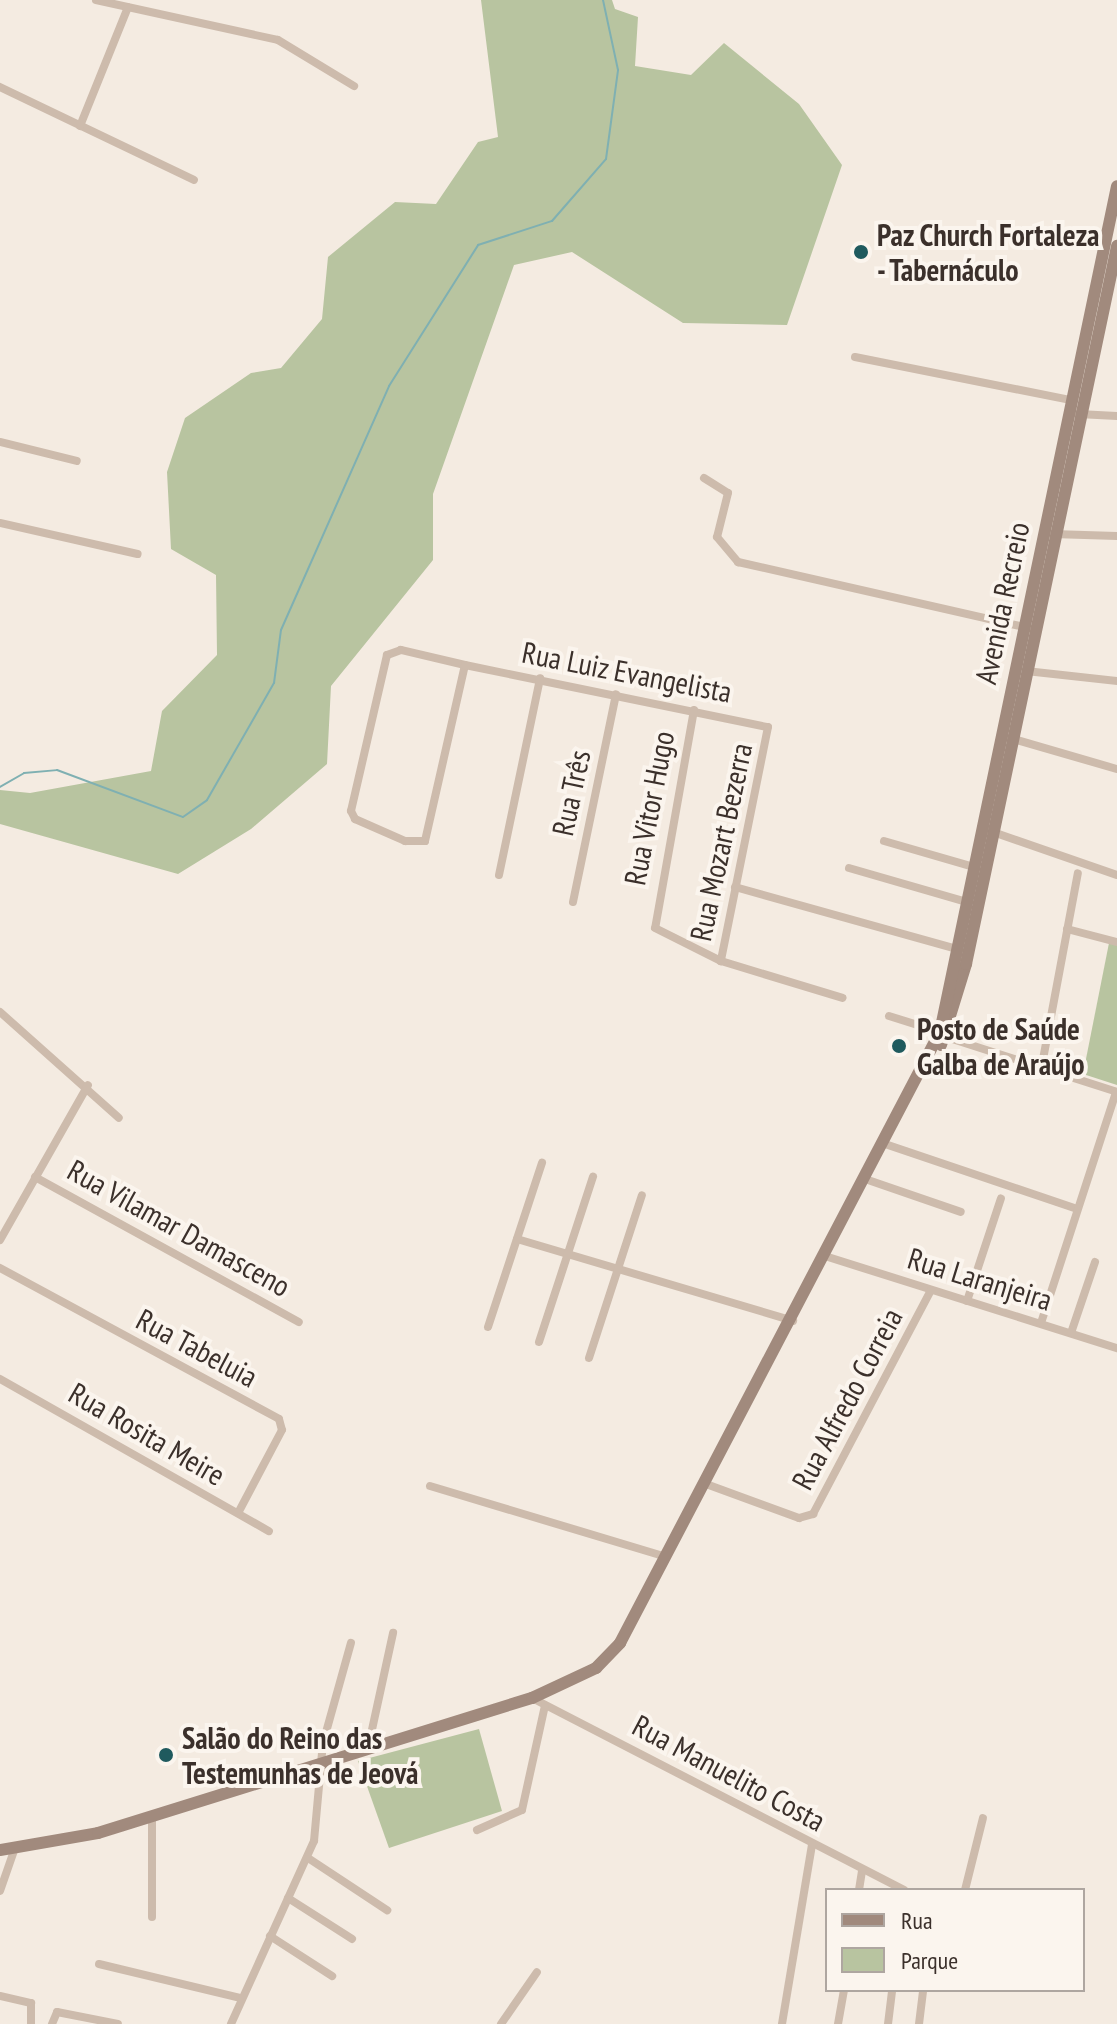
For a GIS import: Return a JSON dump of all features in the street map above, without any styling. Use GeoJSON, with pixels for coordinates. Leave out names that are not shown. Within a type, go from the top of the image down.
{"type":"FeatureCollection","features":[{"type":"Feature","properties":{"kind":"main road","name":"Avenida Recreio"},"geometry":{"type":"LineString","coordinates":[[943,1034],[1072,409],[1105,272],[1117,186]]}},
{"type":"Feature","properties":{"kind":"main road","name":"Avenida Recreio"},"geometry":{"type":"LineString","coordinates":[[1105,272],[1117,246]]}},
{"type":"Feature","properties":{"kind":"main road","name":"Avenida Recreio"},"geometry":{"type":"LineString","coordinates":[[943,1034],[974,867],[987,830]]}},
{"type":"Feature","properties":{"kind":"main road"},"geometry":{"type":"LineString","coordinates":[[0,1850],[152,1816],[532,1698],[572,1682],[611,1655],[794,1322],[943,1034]]}},
{"type":"Feature","properties":{"kind":"street"},"geometry":{"type":"LineString","coordinates":[[96,0],[278,40],[354,86]]}},
{"type":"Feature","properties":{"kind":"street"},"geometry":{"type":"LineString","coordinates":[[151,10],[155,0]]}},
{"type":"Feature","properties":{"kind":"street"},"geometry":{"type":"LineString","coordinates":[[80,126],[128,7]]}},
{"type":"Feature","properties":{"kind":"street"},"geometry":{"type":"LineString","coordinates":[[0,87],[194,180]]}},
{"type":"Feature","properties":{"kind":"street"},"geometry":{"type":"LineString","coordinates":[[855,357],[1072,409],[1117,416]]}},
{"type":"Feature","properties":{"kind":"street"},"geometry":{"type":"LineString","coordinates":[[0,442],[77,461]]}},
{"type":"Feature","properties":{"kind":"street"},"geometry":{"type":"LineString","coordinates":[[704,478],[726,489],[717,537],[738,562],[1029,628]]}},
{"type":"Feature","properties":{"kind":"street"},"geometry":{"type":"LineString","coordinates":[[0,523],[138,554]]}},
{"type":"Feature","properties":{"kind":"street"},"geometry":{"type":"LineString","coordinates":[[1048,534],[1117,536]]}},
{"type":"Feature","properties":{"kind":"street","name":"Rua Luiz Evangelista"},"geometry":{"type":"LineString","coordinates":[[467,665],[428,835],[420,844],[405,841],[351,811],[387,655],[401,650],[767,726],[769,733]]}},
{"type":"Feature","properties":{"kind":"street"},"geometry":{"type":"LineString","coordinates":[[1020,670],[1117,681]]}},
{"type":"Feature","properties":{"kind":"street"},"geometry":{"type":"LineString","coordinates":[[499,875],[540,678]]}},
{"type":"Feature","properties":{"kind":"street","name":"Rua Três"},"geometry":{"type":"LineString","coordinates":[[573,902],[616,694]]}},
{"type":"Feature","properties":{"kind":"street","name":"Rua Vitor Hugo"},"geometry":{"type":"LineString","coordinates":[[694,710],[652,916],[659,933],[721,961]]}},
{"type":"Feature","properties":{"kind":"street","name":"Rua Mozart Bezerra"},"geometry":{"type":"LineString","coordinates":[[721,961],[769,733]]}},
{"type":"Feature","properties":{"kind":"street"},"geometry":{"type":"LineString","coordinates":[[1006,737],[1117,769]]}},
{"type":"Feature","properties":{"kind":"street"},"geometry":{"type":"LineString","coordinates":[[987,830],[1117,875]]}},
{"type":"Feature","properties":{"kind":"street"},"geometry":{"type":"LineString","coordinates":[[884,841],[974,867]]}},
{"type":"Feature","properties":{"kind":"street"},"geometry":{"type":"LineString","coordinates":[[849,868],[967,902]]}},
{"type":"Feature","properties":{"kind":"street"},"geometry":{"type":"LineString","coordinates":[[1041,1070],[1078,873]]}},
{"type":"Feature","properties":{"kind":"street"},"geometry":{"type":"LineString","coordinates":[[735,887],[957,949]]}},
{"type":"Feature","properties":{"kind":"street"},"geometry":{"type":"LineString","coordinates":[[1067,929],[1117,942]]}},
{"type":"Feature","properties":{"kind":"street"},"geometry":{"type":"LineString","coordinates":[[721,961],[843,998]]}},
{"type":"Feature","properties":{"kind":"street"},"geometry":{"type":"LineString","coordinates":[[0,1012],[88,1085],[119,1118]]}},
{"type":"Feature","properties":{"kind":"street"},"geometry":{"type":"LineString","coordinates":[[889,1016],[1041,1070],[1116,1092],[1041,1323]]}},
{"type":"Feature","properties":{"kind":"street"},"geometry":{"type":"LineString","coordinates":[[0,1240],[88,1085]]}},
{"type":"Feature","properties":{"kind":"street"},"geometry":{"type":"LineString","coordinates":[[885,1144],[1077,1209]]}},
{"type":"Feature","properties":{"kind":"street"},"geometry":{"type":"LineString","coordinates":[[488,1327],[542,1163]]}},
{"type":"Feature","properties":{"kind":"street","name":"Rua Vilamar Damasceno"},"geometry":{"type":"LineString","coordinates":[[35,1177],[299,1322]]}},
{"type":"Feature","properties":{"kind":"street"},"geometry":{"type":"LineString","coordinates":[[539,1342],[593,1177]]}},
{"type":"Feature","properties":{"kind":"street"},"geometry":{"type":"LineString","coordinates":[[868,1180],[961,1212]]}},
{"type":"Feature","properties":{"kind":"street"},"geometry":{"type":"LineString","coordinates":[[589,1358],[642,1195]]}},
{"type":"Feature","properties":{"kind":"street"},"geometry":{"type":"LineString","coordinates":[[967,1301],[1001,1198]]}},
{"type":"Feature","properties":{"kind":"street"},"geometry":{"type":"LineString","coordinates":[[517,1239],[794,1322]]}},
{"type":"Feature","properties":{"kind":"street","name":"Rua Laranjeira"},"geometry":{"type":"LineString","coordinates":[[828,1257],[1117,1348]]}},
{"type":"Feature","properties":{"kind":"street"},"geometry":{"type":"LineString","coordinates":[[1071,1333],[1095,1262]]}},
{"type":"Feature","properties":{"kind":"street","name":"Rua Tabeluia"},"geometry":{"type":"LineString","coordinates":[[0,1268],[279,1419],[282,1430],[238,1513]]}},
{"type":"Feature","properties":{"kind":"street","name":"Rua Alfredo Correia"},"geometry":{"type":"LineString","coordinates":[[706,1484],[799,1518],[813,1514],[931,1290]]}},
{"type":"Feature","properties":{"kind":"street","name":"Rua Rosita Meire"},"geometry":{"type":"LineString","coordinates":[[0,1379],[269,1531]]}},
{"type":"Feature","properties":{"kind":"street"},"geometry":{"type":"LineString","coordinates":[[430,1486],[667,1557]]}},
{"type":"Feature","properties":{"kind":"street"},"geometry":{"type":"LineString","coordinates":[[368,1748],[393,1633]]}},
{"type":"Feature","properties":{"kind":"street"},"geometry":{"type":"LineString","coordinates":[[232,2024],[241,1998],[308,1858],[318,1829],[321,1764],[351,1643]]}},
{"type":"Feature","properties":{"kind":"street","name":"Rua Manuelito Costa"},"geometry":{"type":"LineString","coordinates":[[532,1698],[900,1888]]}},
{"type":"Feature","properties":{"kind":"street"},"geometry":{"type":"LineString","coordinates":[[477,1830],[522,1810],[545,1705]]}},
{"type":"Feature","properties":{"kind":"street"},"geometry":{"type":"LineString","coordinates":[[152,1816],[152,1917]]}},
{"type":"Feature","properties":{"kind":"street"},"geometry":{"type":"LineString","coordinates":[[966,1888],[983,1818]]}},
{"type":"Feature","properties":{"kind":"street"},"geometry":{"type":"LineString","coordinates":[[782,2024],[812,1844]]}},
{"type":"Feature","properties":{"kind":"street"},"geometry":{"type":"LineString","coordinates":[[0,1891],[15,1848]]}},
{"type":"Feature","properties":{"kind":"street"},"geometry":{"type":"LineString","coordinates":[[308,1858],[387,1910]]}},
{"type":"Feature","properties":{"kind":"street"},"geometry":{"type":"LineString","coordinates":[[859,1888],[862,1870]]}},
{"type":"Feature","properties":{"kind":"street"},"geometry":{"type":"LineString","coordinates":[[288,1898],[352,1939]]}},
{"type":"Feature","properties":{"kind":"street"},"geometry":{"type":"LineString","coordinates":[[270,1936],[332,1976]]}},
{"type":"Feature","properties":{"kind":"street"},"geometry":{"type":"LineString","coordinates":[[99,1964],[241,1998]]}},
{"type":"Feature","properties":{"kind":"street"},"geometry":{"type":"LineString","coordinates":[[501,2024],[537,1972]]}},
{"type":"Feature","properties":{"kind":"street"},"geometry":{"type":"LineString","coordinates":[[838,2024],[844,1992]]}},
{"type":"Feature","properties":{"kind":"street"},"geometry":{"type":"LineString","coordinates":[[888,2024],[892,1992]]}},
{"type":"Feature","properties":{"kind":"street"},"geometry":{"type":"LineString","coordinates":[[919,2024],[923,1992]]}},
{"type":"Feature","properties":{"kind":"street"},"geometry":{"type":"LineString","coordinates":[[0,1996],[31,2003],[31,2024]]}},
{"type":"Feature","properties":{"kind":"street"},"geometry":{"type":"LineString","coordinates":[[52,2024],[61,2012],[118,2024]]}},
{"type":"Feature","properties":{"kind":"green space"},"geometry":{"type":"Polygon","coordinates":[[[481,0],[612,0],[615,9],[638,17],[635,66],[691,75],[724,43],[799,104],[842,165],[787,325],[683,323],[572,252],[514,265],[433,494],[433,560],[331,686],[327,764],[251,829],[178,874],[0,824],[0,790],[30,793],[151,771],[162,711],[217,655],[216,575],[171,549],[167,472],[185,418],[251,373],[281,368],[322,319],[328,257],[395,202],[436,204],[478,142],[498,137],[481,0]]]}},
{"type":"Feature","properties":{"kind":"green space"},"geometry":{"type":"Polygon","coordinates":[[[1109,943],[1117,945],[1117,1085],[1083,1074],[1109,943]]]}},
{"type":"Feature","properties":{"kind":"green space"},"geometry":{"type":"Polygon","coordinates":[[[479,1729],[502,1811],[389,1848],[358,1761],[479,1729]]]}},
{"type":"Feature","properties":{"kind":"waterway"},"geometry":{"type":"LineString","coordinates":[[0,787],[24,773],[57,770],[183,817],[207,800],[274,683],[281,630],[389,386],[478,245],[552,221],[606,159],[618,70],[603,0]]}},
{"type":"Feature","properties":{"kind":"place","name":"Paz Church Fortaleza - Tabernáculo"},"geometry":{"type":"Point","coordinates":[861,252]}},
{"type":"Feature","properties":{"kind":"place","name":"Posto de Saúde Galba de Araújo"},"geometry":{"type":"Point","coordinates":[899,1046]}},
{"type":"Feature","properties":{"kind":"place","name":"Salão do Reino das Testemunhas de Jeová"},"geometry":{"type":"Point","coordinates":[166,1755]}}]}
